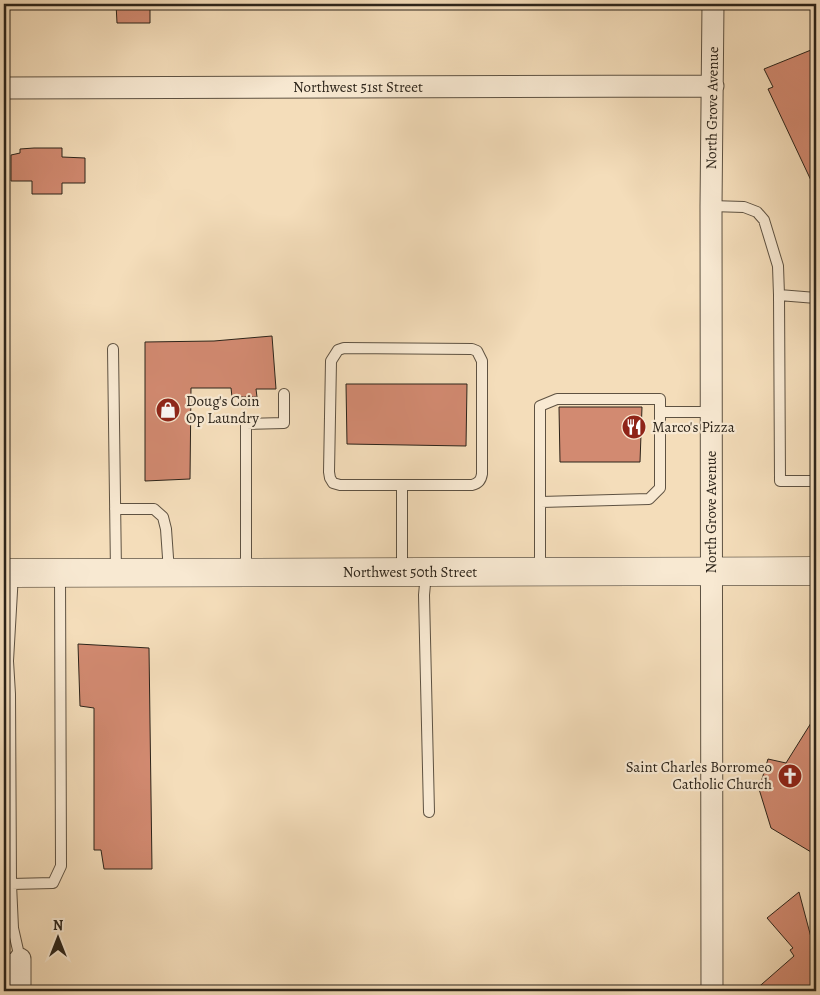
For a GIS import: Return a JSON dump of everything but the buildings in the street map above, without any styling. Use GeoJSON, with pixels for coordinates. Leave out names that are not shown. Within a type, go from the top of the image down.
{"type":"FeatureCollection","features":[{"type":"Feature","properties":{"kind":"main road","name":"Northwest 50th Street"},"geometry":{"type":"LineString","coordinates":[[9,573],[816,571]]}},
{"type":"Feature","properties":{"kind":"street","name":"North Grove Avenue"},"geometry":{"type":"LineString","coordinates":[[712,991],[711,206],[713,4]]}},
{"type":"Feature","properties":{"kind":"street","name":"Northwest 51st Street"},"geometry":{"type":"LineString","coordinates":[[4,88],[713,86]]}},
{"type":"Feature","properties":{"kind":"street"},"geometry":{"type":"LineString","coordinates":[[12,959],[20,991]]}},
{"type":"Feature","properties":{"kind":"lane"},"geometry":{"type":"LineString","coordinates":[[711,206],[744,207],[757,212],[764,220],[778,266],[780,481],[816,481]]}},
{"type":"Feature","properties":{"kind":"lane"},"geometry":{"type":"LineString","coordinates":[[779,295],[816,298]]}},
{"type":"Feature","properties":{"kind":"lane"},"geometry":{"type":"LineString","coordinates":[[344,348],[472,348],[477,351],[482,361],[481,479],[472,485],[402,485],[340,485],[333,483],[330,478],[331,361],[338,350],[344,348]]}},
{"type":"Feature","properties":{"kind":"lane"},"geometry":{"type":"LineString","coordinates":[[112,349],[116,572]]}},
{"type":"Feature","properties":{"kind":"lane"},"geometry":{"type":"LineString","coordinates":[[246,572],[246,424],[284,424],[284,394]]}},
{"type":"Feature","properties":{"kind":"lane"},"geometry":{"type":"LineString","coordinates":[[540,572],[540,406],[556,399],[660,399],[660,488],[649,499],[541,502]]}},
{"type":"Feature","properties":{"kind":"lane"},"geometry":{"type":"LineString","coordinates":[[660,412],[711,412]]}},
{"type":"Feature","properties":{"kind":"lane"},"geometry":{"type":"LineString","coordinates":[[402,485],[414,572],[424,595],[429,812]]}},
{"type":"Feature","properties":{"kind":"lane"},"geometry":{"type":"LineString","coordinates":[[115,509],[154,509],[163,517],[166,529],[168,572]]}},
{"type":"Feature","properties":{"kind":"lane"},"geometry":{"type":"LineString","coordinates":[[9,573],[6,661],[10,694],[11,884],[8,928],[12,959]]}},
{"type":"Feature","properties":{"kind":"lane"},"geometry":{"type":"LineString","coordinates":[[11,884],[53,883],[61,866],[60,573]]}},
{"type":"Feature","properties":{"kind":"place","name":"Doug's Coin Op Laundry"},"geometry":{"type":"Point","coordinates":[168,410]}},
{"type":"Feature","properties":{"kind":"place","name":"Marco's Pizza"},"geometry":{"type":"Point","coordinates":[634,427]}},
{"type":"Feature","properties":{"kind":"place","name":"Saint Charles Borromeo Catholic Church"},"geometry":{"type":"Point","coordinates":[790,776]}}]}
